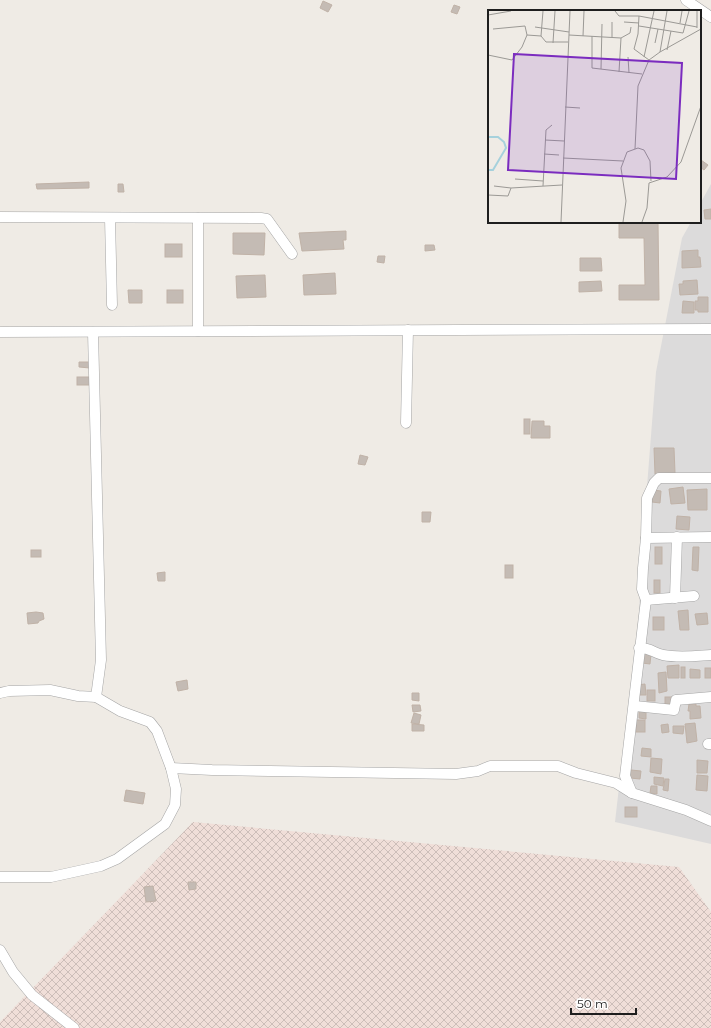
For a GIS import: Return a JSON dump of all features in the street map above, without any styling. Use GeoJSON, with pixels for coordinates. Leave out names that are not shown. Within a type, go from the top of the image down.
{"type":"FeatureCollection","features":[{"type":"Feature","properties":{"kind":"street"},"geometry":{"type":"LineString","coordinates":[[686,0],[701,10]]}},
{"type":"Feature","properties":{"kind":"street"},"geometry":{"type":"LineString","coordinates":[[701,10],[711,17]]}},
{"type":"Feature","properties":{"kind":"street"},"geometry":{"type":"LineString","coordinates":[[0,217],[261,218],[267,219],[292,254]]}},
{"type":"Feature","properties":{"kind":"street"},"geometry":{"type":"LineString","coordinates":[[110,218],[112,305]]}},
{"type":"Feature","properties":{"kind":"street"},"geometry":{"type":"LineString","coordinates":[[198,218],[198,331]]}},
{"type":"Feature","properties":{"kind":"street"},"geometry":{"type":"LineString","coordinates":[[0,332],[711,329]]}},
{"type":"Feature","properties":{"kind":"street"},"geometry":{"type":"LineString","coordinates":[[406,423],[408,330]]}},
{"type":"Feature","properties":{"kind":"street"},"geometry":{"type":"LineString","coordinates":[[93,332],[101,660],[96,697]]}},
{"type":"Feature","properties":{"kind":"street"},"geometry":{"type":"LineString","coordinates":[[632,793],[625,776],[635,706],[639,648],[646,600],[642,589],[647,498],[654,483],[659,478],[711,478]]}},
{"type":"Feature","properties":{"kind":"street"},"geometry":{"type":"LineString","coordinates":[[675,598],[677,537]]}},
{"type":"Feature","properties":{"kind":"street"},"geometry":{"type":"LineString","coordinates":[[646,538],[711,537]]}},
{"type":"Feature","properties":{"kind":"street"},"geometry":{"type":"LineString","coordinates":[[646,600],[694,596]]}},
{"type":"Feature","properties":{"kind":"street"},"geometry":{"type":"LineString","coordinates":[[639,648],[650,648],[661,655],[711,655]]}},
{"type":"Feature","properties":{"kind":"street"},"geometry":{"type":"LineString","coordinates":[[0,693],[9,691],[50,690],[78,696],[96,697],[120,711],[150,722],[157,731],[171,768],[176,789],[175,805],[165,824],[117,859],[101,866],[51,877],[0,877]]}},
{"type":"Feature","properties":{"kind":"street"},"geometry":{"type":"LineString","coordinates":[[635,706],[674,710],[676,700],[711,697]]}},
{"type":"Feature","properties":{"kind":"street"},"geometry":{"type":"LineString","coordinates":[[171,768],[456,774],[478,771],[490,766],[558,766],[576,773],[616,783],[632,793],[686,810],[711,821]]}},
{"type":"Feature","properties":{"kind":"street"},"geometry":{"type":"LineString","coordinates":[[616,783],[625,776]]}},
{"type":"Feature","properties":{"kind":"street"},"geometry":{"type":"LineString","coordinates":[[0,950],[13,972],[32,995],[74,1028]]}},
{"type":"Feature","properties":{"kind":"shaded area"},"geometry":{"type":"Polygon","coordinates":[[[711,184],[711,844],[615,822],[639,613],[641,563],[656,372],[682,238],[690,223],[701,223],[701,202],[711,184]]]}},
{"type":"Feature","properties":{"kind":"shaded area"},"geometry":{"type":"Polygon","coordinates":[[[193,822],[679,867],[711,912],[711,1028],[0,1028],[0,1022],[193,822]]]}},
{"type":"Feature","properties":{"kind":"building"},"geometry":{"type":"Polygon","coordinates":[[[323,1],[332,5],[328,12],[320,8],[323,1]]]}},
{"type":"Feature","properties":{"kind":"building"},"geometry":{"type":"Polygon","coordinates":[[[454,5],[460,7],[457,14],[451,12],[454,5]]]}},
{"type":"Feature","properties":{"kind":"building"},"geometry":{"type":"Polygon","coordinates":[[[701,160],[708,165],[704,170],[701,168],[701,160]]]}},
{"type":"Feature","properties":{"kind":"building"},"geometry":{"type":"Polygon","coordinates":[[[89,182],[89,188],[37,189],[36,184],[89,182]]]}},
{"type":"Feature","properties":{"kind":"building"},"geometry":{"type":"Polygon","coordinates":[[[118,184],[123,184],[124,192],[118,192],[118,184]]]}},
{"type":"Feature","properties":{"kind":"building"},"geometry":{"type":"Polygon","coordinates":[[[711,209],[711,219],[705,219],[704,210],[711,209]]]}},
{"type":"Feature","properties":{"kind":"building"},"geometry":{"type":"Polygon","coordinates":[[[619,223],[658,223],[659,300],[619,300],[619,285],[645,285],[644,238],[619,238],[619,223]]]}},
{"type":"Feature","properties":{"kind":"building"},"geometry":{"type":"Polygon","coordinates":[[[346,231],[346,240],[343,240],[344,249],[302,251],[299,233],[346,231]]]}},
{"type":"Feature","properties":{"kind":"building"},"geometry":{"type":"Polygon","coordinates":[[[233,233],[265,233],[264,255],[233,254],[233,233]]]}},
{"type":"Feature","properties":{"kind":"building"},"geometry":{"type":"Polygon","coordinates":[[[165,244],[182,244],[182,257],[165,257],[165,244]]]}},
{"type":"Feature","properties":{"kind":"building"},"geometry":{"type":"Polygon","coordinates":[[[425,245],[434,245],[435,250],[425,251],[425,245]]]}},
{"type":"Feature","properties":{"kind":"building"},"geometry":{"type":"Polygon","coordinates":[[[698,250],[698,257],[700,257],[701,267],[682,268],[682,251],[698,250]]]}},
{"type":"Feature","properties":{"kind":"building"},"geometry":{"type":"Polygon","coordinates":[[[378,256],[385,256],[384,263],[377,262],[378,256]]]}},
{"type":"Feature","properties":{"kind":"building"},"geometry":{"type":"Polygon","coordinates":[[[580,258],[601,258],[602,271],[580,271],[580,258]]]}},
{"type":"Feature","properties":{"kind":"building"},"geometry":{"type":"Polygon","coordinates":[[[335,273],[336,294],[304,295],[303,275],[335,273]]]}},
{"type":"Feature","properties":{"kind":"building"},"geometry":{"type":"Polygon","coordinates":[[[265,275],[266,297],[237,298],[236,276],[265,275]]]}},
{"type":"Feature","properties":{"kind":"building"},"geometry":{"type":"Polygon","coordinates":[[[697,280],[698,294],[680,295],[679,284],[683,284],[683,281],[697,280]]]}},
{"type":"Feature","properties":{"kind":"building"},"geometry":{"type":"Polygon","coordinates":[[[601,281],[602,291],[579,292],[579,282],[601,281]]]}},
{"type":"Feature","properties":{"kind":"building"},"geometry":{"type":"Polygon","coordinates":[[[128,290],[142,290],[142,303],[129,303],[128,290]]]}},
{"type":"Feature","properties":{"kind":"building"},"geometry":{"type":"Polygon","coordinates":[[[167,290],[183,290],[183,303],[167,303],[167,290]]]}},
{"type":"Feature","properties":{"kind":"building"},"geometry":{"type":"Polygon","coordinates":[[[698,297],[708,297],[708,312],[698,312],[698,310],[695,310],[695,301],[698,301],[698,297]]]}},
{"type":"Feature","properties":{"kind":"building"},"geometry":{"type":"Polygon","coordinates":[[[683,301],[694,302],[694,313],[682,313],[683,301]]]}},
{"type":"Feature","properties":{"kind":"building"},"geometry":{"type":"Polygon","coordinates":[[[79,362],[90,362],[90,368],[79,367],[79,362]]]}},
{"type":"Feature","properties":{"kind":"building"},"geometry":{"type":"Polygon","coordinates":[[[77,377],[91,377],[91,385],[77,385],[77,377]]]}},
{"type":"Feature","properties":{"kind":"building"},"geometry":{"type":"Polygon","coordinates":[[[524,419],[530,419],[530,434],[524,434],[524,419]]]}},
{"type":"Feature","properties":{"kind":"building"},"geometry":{"type":"Polygon","coordinates":[[[532,421],[544,421],[544,426],[550,426],[550,438],[531,438],[532,421]]]}},
{"type":"Feature","properties":{"kind":"building"},"geometry":{"type":"Polygon","coordinates":[[[654,448],[674,448],[675,473],[655,474],[654,448]]]}},
{"type":"Feature","properties":{"kind":"building"},"geometry":{"type":"Polygon","coordinates":[[[360,455],[368,457],[365,465],[358,464],[360,455]]]}},
{"type":"Feature","properties":{"kind":"building"},"geometry":{"type":"Polygon","coordinates":[[[683,487],[685,503],[671,504],[669,489],[683,487]]]}},
{"type":"Feature","properties":{"kind":"building"},"geometry":{"type":"Polygon","coordinates":[[[707,489],[707,510],[688,510],[687,490],[707,489]]]}},
{"type":"Feature","properties":{"kind":"building"},"geometry":{"type":"Polygon","coordinates":[[[653,490],[661,491],[660,503],[652,502],[653,490]]]}},
{"type":"Feature","properties":{"kind":"building"},"geometry":{"type":"Polygon","coordinates":[[[422,512],[431,512],[430,522],[422,522],[422,512]]]}},
{"type":"Feature","properties":{"kind":"building"},"geometry":{"type":"Polygon","coordinates":[[[677,516],[690,517],[689,530],[676,529],[677,516]]]}},
{"type":"Feature","properties":{"kind":"building"},"geometry":{"type":"Polygon","coordinates":[[[655,547],[662,547],[662,564],[655,564],[655,547]]]}},
{"type":"Feature","properties":{"kind":"building"},"geometry":{"type":"Polygon","coordinates":[[[693,547],[699,547],[698,571],[692,570],[693,547]]]}},
{"type":"Feature","properties":{"kind":"building"},"geometry":{"type":"Polygon","coordinates":[[[31,550],[41,550],[41,557],[31,557],[31,550]]]}},
{"type":"Feature","properties":{"kind":"building"},"geometry":{"type":"Polygon","coordinates":[[[505,565],[513,565],[513,578],[505,578],[505,565]]]}},
{"type":"Feature","properties":{"kind":"building"},"geometry":{"type":"Polygon","coordinates":[[[165,572],[165,581],[158,581],[157,573],[165,572]]]}},
{"type":"Feature","properties":{"kind":"building"},"geometry":{"type":"Polygon","coordinates":[[[654,580],[660,580],[660,593],[654,593],[654,580]]]}},
{"type":"Feature","properties":{"kind":"building"},"geometry":{"type":"Polygon","coordinates":[[[688,610],[689,630],[680,630],[678,611],[688,610]]]}},
{"type":"Feature","properties":{"kind":"building"},"geometry":{"type":"Polygon","coordinates":[[[27,613],[43,613],[44,619],[38,623],[28,624],[27,613]]]}},
{"type":"Feature","properties":{"kind":"building"},"geometry":{"type":"Polygon","coordinates":[[[707,613],[708,624],[697,625],[695,614],[707,613]]]}},
{"type":"Feature","properties":{"kind":"building"},"geometry":{"type":"Polygon","coordinates":[[[653,617],[664,617],[664,630],[653,630],[653,617]]]}},
{"type":"Feature","properties":{"kind":"building"},"geometry":{"type":"Polygon","coordinates":[[[644,653],[651,654],[650,664],[642,663],[644,653]]]}},
{"type":"Feature","properties":{"kind":"building"},"geometry":{"type":"Polygon","coordinates":[[[679,665],[679,678],[668,678],[667,666],[679,665]]]}},
{"type":"Feature","properties":{"kind":"building"},"geometry":{"type":"Polygon","coordinates":[[[681,667],[685,667],[685,678],[681,678],[681,667]]]}},
{"type":"Feature","properties":{"kind":"building"},"geometry":{"type":"Polygon","coordinates":[[[705,668],[711,668],[711,678],[705,678],[705,668]]]}},
{"type":"Feature","properties":{"kind":"building"},"geometry":{"type":"Polygon","coordinates":[[[690,669],[700,670],[700,678],[690,678],[690,669]]]}},
{"type":"Feature","properties":{"kind":"building"},"geometry":{"type":"Polygon","coordinates":[[[666,672],[667,691],[659,693],[658,673],[666,672]]]}},
{"type":"Feature","properties":{"kind":"building"},"geometry":{"type":"Polygon","coordinates":[[[187,680],[188,689],[178,691],[176,682],[187,680]]]}},
{"type":"Feature","properties":{"kind":"building"},"geometry":{"type":"Polygon","coordinates":[[[645,684],[646,695],[638,695],[637,685],[645,684]]]}},
{"type":"Feature","properties":{"kind":"building"},"geometry":{"type":"Polygon","coordinates":[[[647,690],[655,690],[655,701],[647,701],[647,690]]]}},
{"type":"Feature","properties":{"kind":"building"},"geometry":{"type":"Polygon","coordinates":[[[412,693],[419,693],[419,701],[412,700],[412,693]]]}},
{"type":"Feature","properties":{"kind":"building"},"geometry":{"type":"Polygon","coordinates":[[[665,697],[673,697],[673,704],[665,704],[665,697]]]}},
{"type":"Feature","properties":{"kind":"building"},"geometry":{"type":"Polygon","coordinates":[[[689,704],[696,704],[696,706],[700,706],[701,718],[690,719],[690,711],[688,711],[689,704]]]}},
{"type":"Feature","properties":{"kind":"building"},"geometry":{"type":"Polygon","coordinates":[[[412,705],[420,705],[421,711],[413,712],[412,705]]]}},
{"type":"Feature","properties":{"kind":"building"},"geometry":{"type":"Polygon","coordinates":[[[639,709],[646,709],[646,719],[639,718],[639,709]]]}},
{"type":"Feature","properties":{"kind":"building"},"geometry":{"type":"Polygon","coordinates":[[[414,713],[421,715],[419,724],[411,723],[414,713]]]}},
{"type":"Feature","properties":{"kind":"building"},"geometry":{"type":"Polygon","coordinates":[[[636,720],[645,720],[645,732],[636,732],[636,720]]]}},
{"type":"Feature","properties":{"kind":"building"},"geometry":{"type":"Polygon","coordinates":[[[695,723],[697,741],[687,743],[685,724],[695,723]]]}},
{"type":"Feature","properties":{"kind":"building"},"geometry":{"type":"Polygon","coordinates":[[[412,724],[424,725],[424,731],[412,731],[412,724]]]}},
{"type":"Feature","properties":{"kind":"building"},"geometry":{"type":"Polygon","coordinates":[[[668,724],[669,732],[662,733],[661,725],[668,724]]]}},
{"type":"Feature","properties":{"kind":"building"},"geometry":{"type":"Polygon","coordinates":[[[673,726],[684,726],[683,734],[673,733],[673,726]]]}},
{"type":"Feature","properties":{"kind":"building"},"geometry":{"type":"Polygon","coordinates":[[[642,748],[651,749],[651,757],[641,756],[642,748]]]}},
{"type":"Feature","properties":{"kind":"building"},"geometry":{"type":"Polygon","coordinates":[[[651,758],[662,759],[661,774],[650,772],[651,758]]]}},
{"type":"Feature","properties":{"kind":"building"},"geometry":{"type":"Polygon","coordinates":[[[697,760],[708,761],[707,773],[697,773],[697,760]]]}},
{"type":"Feature","properties":{"kind":"building"},"geometry":{"type":"Polygon","coordinates":[[[631,770],[641,771],[640,779],[630,778],[631,770]]]}},
{"type":"Feature","properties":{"kind":"building"},"geometry":{"type":"Polygon","coordinates":[[[697,775],[708,776],[707,791],[696,790],[697,775]]]}},
{"type":"Feature","properties":{"kind":"building"},"geometry":{"type":"Polygon","coordinates":[[[654,777],[664,778],[663,786],[654,784],[654,777]]]}},
{"type":"Feature","properties":{"kind":"building"},"geometry":{"type":"Polygon","coordinates":[[[665,779],[669,779],[668,791],[663,790],[665,779]]]}},
{"type":"Feature","properties":{"kind":"building"},"geometry":{"type":"Polygon","coordinates":[[[651,786],[657,786],[657,794],[650,793],[651,786]]]}},
{"type":"Feature","properties":{"kind":"building"},"geometry":{"type":"Polygon","coordinates":[[[126,790],[145,793],[143,804],[124,801],[126,790]]]}},
{"type":"Feature","properties":{"kind":"building"},"geometry":{"type":"Polygon","coordinates":[[[625,807],[637,807],[637,817],[625,817],[625,807]]]}},
{"type":"Feature","properties":{"kind":"building"},"geometry":{"type":"Polygon","coordinates":[[[188,882],[196,882],[196,889],[189,890],[188,882]]]}},
{"type":"Feature","properties":{"kind":"building"},"geometry":{"type":"Polygon","coordinates":[[[153,886],[156,901],[146,902],[144,887],[153,886]]]}}]}
